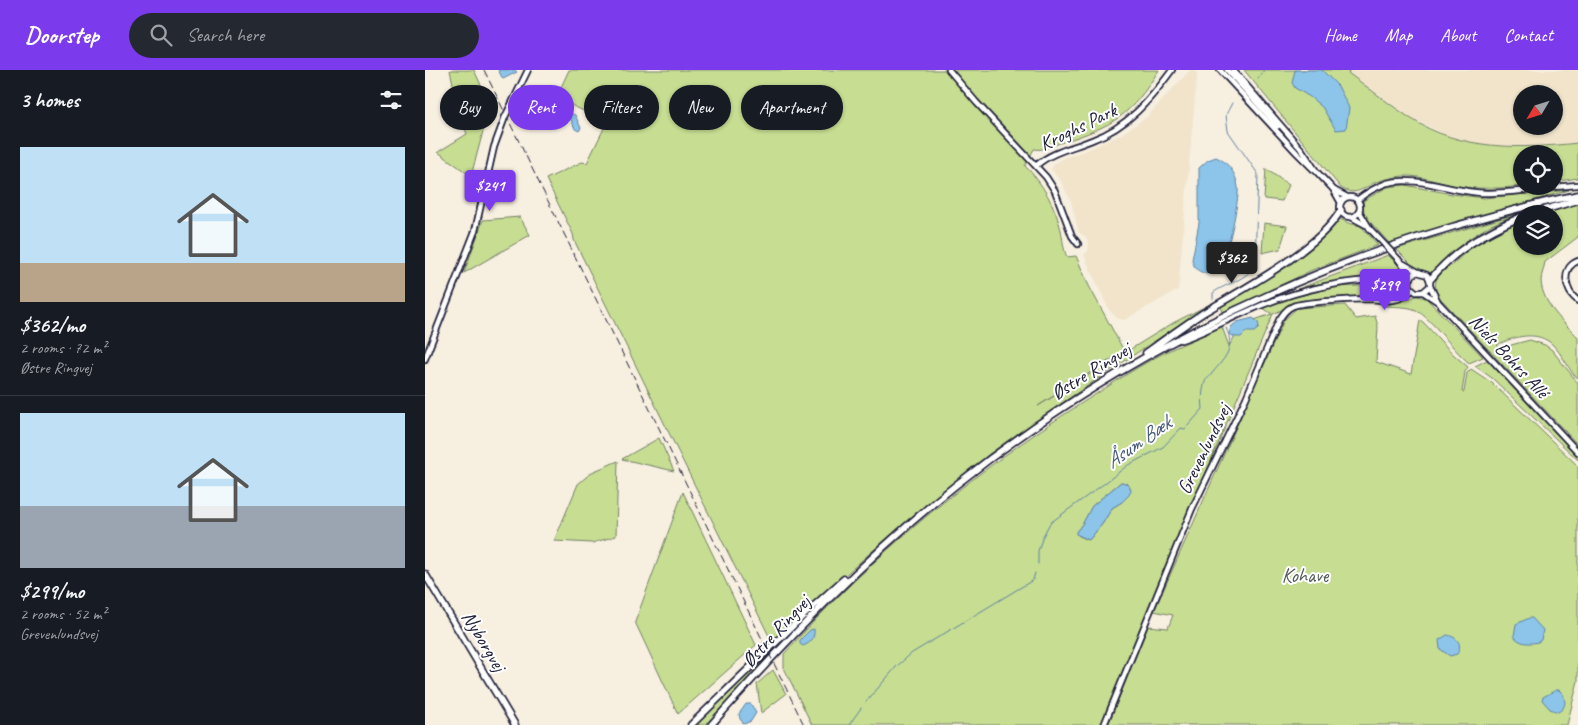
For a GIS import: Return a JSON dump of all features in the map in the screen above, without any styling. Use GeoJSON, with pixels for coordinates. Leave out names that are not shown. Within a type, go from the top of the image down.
{"type":"FeatureCollection","features":[{"type":"Feature","properties":{"kind":"main road","name":"Østre Ringvej"},"geometry":{"type":"LineString","coordinates":[[711,725],[839,588],[873,556],[956,485],[1005,448],[1059,410],[1131,364],[1216,319],[1320,273],[1409,240],[1503,212],[1578,195]]}},
{"type":"Feature","properties":{"kind":"main road"},"geometry":{"type":"LineString","coordinates":[[1560,205],[1578,200]]}},
{"type":"Feature","properties":{"kind":"main road"},"geometry":{"type":"LineString","coordinates":[[1131,364],[1176,331],[1291,258],[1335,220],[1341,207]]}},
{"type":"Feature","properties":{"kind":"main road"},"geometry":{"type":"LineString","coordinates":[[1430,283],[1456,253],[1477,238],[1513,220]]}},
{"type":"Feature","properties":{"kind":"main road"},"geometry":{"type":"LineString","coordinates":[[691,725],[805,614],[840,582],[873,556]]}},
{"type":"Feature","properties":{"kind":"main road","name":"Nyborgvej"},"geometry":{"type":"LineString","coordinates":[[425,574],[515,725]]}},
{"type":"Feature","properties":{"kind":"main road"},"geometry":{"type":"LineString","coordinates":[[717,725],[740,692]]}},
{"type":"Feature","properties":{"kind":"street"},"geometry":{"type":"LineString","coordinates":[[425,359],[475,231],[494,147],[505,118],[528,70]]}},
{"type":"Feature","properties":{"kind":"street","name":"Kroghs Park"},"geometry":{"type":"LineString","coordinates":[[949,70],[975,102],[1037,165],[1055,191],[1072,236],[1078,244]]}},
{"type":"Feature","properties":{"kind":"street","name":"Kroghs Park"},"geometry":{"type":"LineString","coordinates":[[1037,165],[1047,157],[1093,140],[1126,122],[1145,106],[1172,70]]}},
{"type":"Feature","properties":{"kind":"street"},"geometry":{"type":"LineString","coordinates":[[1220,70],[1297,153],[1317,171]]}},
{"type":"Feature","properties":{"kind":"street"},"geometry":{"type":"LineString","coordinates":[[1227,70],[1302,150]]}},
{"type":"Feature","properties":{"kind":"street"},"geometry":{"type":"LineString","coordinates":[[1233,70],[1302,150],[1333,190],[1345,215],[1369,227]]}},
{"type":"Feature","properties":{"kind":"street"},"geometry":{"type":"LineString","coordinates":[[1357,200],[1371,190],[1400,181],[1417,182],[1464,192],[1487,193],[1578,184]]}},
{"type":"Feature","properties":{"kind":"street"},"geometry":{"type":"LineString","coordinates":[[1333,190],[1357,200],[1360,205],[1359,211],[1351,217]]}},
{"type":"Feature","properties":{"kind":"street"},"geometry":{"type":"LineString","coordinates":[[1341,207],[1347,197]]}},
{"type":"Feature","properties":{"kind":"street"},"geometry":{"type":"LineString","coordinates":[[1359,211],[1369,227],[1400,261],[1410,280],[1412,290],[1417,293],[1423,292],[1430,283],[1425,274],[1400,261]]}},
{"type":"Feature","properties":{"kind":"street"},"geometry":{"type":"LineString","coordinates":[[1577,297],[1570,292],[1566,276],[1569,267],[1578,261]]}},
{"type":"Feature","properties":{"kind":"street"},"geometry":{"type":"LineString","coordinates":[[1172,342],[1190,337],[1277,299],[1310,289],[1343,283],[1410,280],[1418,272]]}},
{"type":"Feature","properties":{"kind":"street","name":"Niels Bohrs Allé"},"geometry":{"type":"LineString","coordinates":[[1430,283],[1438,302]]}},
{"type":"Feature","properties":{"kind":"street","name":"Grevenlundsvej"},"geometry":{"type":"LineString","coordinates":[[1104,725],[1192,509],[1246,398],[1279,320],[1285,312],[1298,304],[1369,299],[1395,300],[1402,298],[1412,290]]}},
{"type":"Feature","properties":{"kind":"street","name":"Niels Bohrs Allé"},"geometry":{"type":"LineString","coordinates":[[1423,292],[1438,302],[1578,452]]}},
{"type":"Feature","properties":{"kind":"shaded area"},"geometry":{"type":"Polygon","coordinates":[[[1190,70],[1194,70],[1197,74],[1178,290],[1124,320],[1117,318],[1109,310],[1084,255],[1088,251],[1089,243],[1085,236],[1079,233],[1071,201],[1060,180],[1051,169],[1054,164],[1066,157],[1085,151],[1120,135],[1147,117],[1190,70]]]}},
{"type":"Feature","properties":{"kind":"shaded area"},"geometry":{"type":"Polygon","coordinates":[[[1350,70],[1578,70],[1578,143],[1513,146],[1472,144],[1446,135],[1412,119],[1348,73],[1350,70]]]}},
{"type":"Feature","properties":{"kind":"green space"},"geometry":{"type":"Polygon","coordinates":[[[450,70],[474,70],[481,85],[453,85],[450,70]]]}},
{"type":"Feature","properties":{"kind":"green space"},"geometry":{"type":"Polygon","coordinates":[[[569,70],[1159,70],[1149,86],[1130,109],[1120,117],[1081,136],[1045,148],[1034,149],[1025,166],[1037,180],[1052,204],[1061,230],[1067,257],[1076,256],[1089,286],[1124,351],[1038,406],[1173,323],[1210,304],[1051,410],[962,476],[865,557],[772,642],[574,240],[573,234],[546,179],[582,162],[587,163],[603,130],[659,130],[659,85],[584,85],[584,111],[574,106],[574,85],[562,85],[569,70]]]}},
{"type":"Feature","properties":{"kind":"green space"},"geometry":{"type":"Polygon","coordinates":[[[1244,70],[1350,70],[1348,73],[1394,107],[1429,129],[1449,137],[1470,142],[1513,146],[1513,187],[1472,188],[1403,176],[1376,182],[1355,192],[1346,191],[1341,188],[1244,70]]]}},
{"type":"Feature","properties":{"kind":"green space"},"geometry":{"type":"Polygon","coordinates":[[[465,130],[483,130],[471,176],[438,152],[467,134],[465,130]]]}},
{"type":"Feature","properties":{"kind":"green space"},"geometry":{"type":"Polygon","coordinates":[[[1578,143],[1578,178],[1563,180],[1563,145],[1556,145],[1578,143]]]}},
{"type":"Feature","properties":{"kind":"green space"},"geometry":{"type":"Polygon","coordinates":[[[1266,169],[1289,185],[1282,201],[1264,199],[1266,169]]]}},
{"type":"Feature","properties":{"kind":"green space"},"geometry":{"type":"Polygon","coordinates":[[[1405,185],[1484,198],[1516,195],[1552,195],[1389,243],[1364,215],[1363,201],[1387,187],[1405,185]]]}},
{"type":"Feature","properties":{"kind":"green space"},"geometry":{"type":"Polygon","coordinates":[[[1578,204],[1578,237],[1563,248],[1563,208],[1578,204]]]}},
{"type":"Feature","properties":{"kind":"green space"},"geometry":{"type":"Polygon","coordinates":[[[1513,215],[1489,226],[1470,238],[1429,274],[1413,266],[1396,249],[1513,215]]]}},
{"type":"Feature","properties":{"kind":"green space"},"geometry":{"type":"Polygon","coordinates":[[[520,217],[530,235],[464,273],[483,220],[520,217]]]}},
{"type":"Feature","properties":{"kind":"green space"},"geometry":{"type":"Polygon","coordinates":[[[1339,218],[1348,223],[1361,226],[1378,245],[1312,270],[1224,313],[1220,306],[1253,288],[1302,255],[1339,218]]]}},
{"type":"Feature","properties":{"kind":"green space"},"geometry":{"type":"Polygon","coordinates":[[[1264,223],[1287,226],[1280,249],[1262,253],[1264,223]]]}},
{"type":"Feature","properties":{"kind":"green space"},"geometry":{"type":"Polygon","coordinates":[[[1513,225],[1513,255],[1554,255],[1545,262],[1541,277],[1542,289],[1549,305],[1578,337],[1578,378],[1573,374],[1553,345],[1540,337],[1518,337],[1497,345],[1504,352],[1511,345],[1530,340],[1545,345],[1552,350],[1578,383],[1578,445],[1437,293],[1435,286],[1440,273],[1469,249],[1513,225]]]}},
{"type":"Feature","properties":{"kind":"green space"},"geometry":{"type":"Polygon","coordinates":[[[1388,255],[1406,273],[1406,279],[1358,279],[1282,295],[1388,255]]]}},
{"type":"Feature","properties":{"kind":"green space"},"geometry":{"type":"Polygon","coordinates":[[[1398,284],[1404,286],[1407,290],[1398,298],[1372,296],[1341,297],[1299,302],[1273,314],[1192,502],[1101,725],[812,725],[784,668],[784,654],[817,618],[887,550],[924,518],[962,487],[1041,430],[1150,360],[1222,327],[1229,346],[1242,324],[1272,314],[1263,308],[1298,296],[1336,287],[1398,284]],[[1121,482],[1092,506],[1076,532],[1079,536],[1089,540],[1112,508],[1122,502],[1129,485],[1121,482]]]}},
{"type":"Feature","properties":{"kind":"green space"},"geometry":{"type":"Polygon","coordinates":[[[1417,296],[1426,298],[1483,357],[1469,363],[1416,310],[1405,307],[1385,306],[1417,296]]]}},
{"type":"Feature","properties":{"kind":"green space","name":"Kohave"},"geometry":{"type":"Polygon","coordinates":[[[1345,305],[1356,319],[1375,316],[1378,326],[1376,362],[1411,374],[1420,320],[1423,322],[1468,367],[1465,372],[1462,392],[1464,392],[1467,373],[1471,369],[1492,383],[1578,466],[1578,681],[1567,725],[1108,725],[1148,626],[1168,628],[1173,615],[1154,611],[1284,320],[1297,308],[1345,305]]]}},
{"type":"Feature","properties":{"kind":"green space"},"geometry":{"type":"Polygon","coordinates":[[[1487,360],[1578,457],[1578,460],[1492,378],[1475,366],[1487,360]]]}},
{"type":"Feature","properties":{"kind":"green space"},"geometry":{"type":"Polygon","coordinates":[[[659,438],[674,471],[622,459],[659,438]]]}},
{"type":"Feature","properties":{"kind":"green space"},"geometry":{"type":"Polygon","coordinates":[[[618,461],[616,536],[592,543],[554,541],[578,484],[592,472],[618,461]]]}},
{"type":"Feature","properties":{"kind":"green space"},"geometry":{"type":"Polygon","coordinates":[[[683,492],[756,645],[678,714],[635,622],[683,492]]]}},
{"type":"Feature","properties":{"kind":"green space"},"geometry":{"type":"Polygon","coordinates":[[[765,656],[766,658],[707,725],[694,725],[765,656]]]}},
{"type":"Feature","properties":{"kind":"green space"},"geometry":{"type":"Polygon","coordinates":[[[773,670],[786,694],[761,713],[757,684],[773,670]]]}},
{"type":"Feature","properties":{"kind":"water"},"geometry":{"type":"Polygon","coordinates":[[[498,70],[515,70],[517,72],[503,79],[498,70]]]}},
{"type":"Feature","properties":{"kind":"water"},"geometry":{"type":"Polygon","coordinates":[[[1295,70],[1322,70],[1338,86],[1349,108],[1346,129],[1336,130],[1322,107],[1295,88],[1292,83],[1295,70]]]}},
{"type":"Feature","properties":{"kind":"water"},"geometry":{"type":"Polygon","coordinates":[[[574,115],[581,128],[579,131],[575,129],[574,115]]]}},
{"type":"Feature","properties":{"kind":"water"},"geometry":{"type":"Polygon","coordinates":[[[1216,157],[1228,165],[1233,173],[1237,182],[1238,193],[1233,225],[1224,257],[1219,266],[1207,274],[1197,270],[1192,260],[1199,223],[1199,168],[1208,160],[1216,157]]]}},
{"type":"Feature","properties":{"kind":"water"},"geometry":{"type":"Polygon","coordinates":[[[1253,318],[1258,322],[1259,328],[1254,332],[1246,332],[1241,337],[1229,334],[1231,327],[1237,322],[1253,318]]]}},
{"type":"Feature","properties":{"kind":"water"},"geometry":{"type":"Polygon","coordinates":[[[1121,482],[1129,486],[1131,490],[1129,495],[1112,508],[1089,540],[1076,534],[1092,506],[1121,482]]]}},
{"type":"Feature","properties":{"kind":"water"},"geometry":{"type":"Polygon","coordinates":[[[1532,618],[1543,630],[1541,640],[1538,642],[1525,643],[1519,641],[1514,636],[1516,624],[1532,618]]]}},
{"type":"Feature","properties":{"kind":"water"},"geometry":{"type":"Polygon","coordinates":[[[814,629],[814,635],[810,642],[803,646],[800,644],[800,640],[810,630],[814,629]]]}},
{"type":"Feature","properties":{"kind":"water"},"geometry":{"type":"Polygon","coordinates":[[[1447,635],[1457,640],[1460,648],[1457,654],[1450,656],[1440,649],[1439,640],[1447,635]]]}},
{"type":"Feature","properties":{"kind":"water"},"geometry":{"type":"Polygon","coordinates":[[[1556,690],[1563,694],[1565,702],[1563,709],[1558,712],[1550,709],[1542,700],[1543,697],[1556,690]]]}},
{"type":"Feature","properties":{"kind":"water"},"geometry":{"type":"Polygon","coordinates":[[[746,704],[751,704],[756,713],[751,721],[744,724],[739,714],[746,704]]]}},
{"type":"Feature","properties":{"kind":"waterway","name":"Åsum Bæk"},"geometry":{"type":"LineString","coordinates":[[1258,79],[1264,70]]}},
{"type":"Feature","properties":{"kind":"waterway","name":"Åsum Bæk"},"geometry":{"type":"LineString","coordinates":[[1213,299],[1213,293],[1244,276],[1253,267],[1255,261],[1258,174],[1228,131],[1226,115],[1232,103]]}},
{"type":"Feature","properties":{"kind":"waterway","name":"Åsum Bæk"},"geometry":{"type":"LineString","coordinates":[[1038,564],[1038,551],[1050,523],[1128,465],[1163,447],[1181,428],[1185,429],[1203,409],[1205,381],[1223,360],[1229,349],[1230,343],[1226,328]]}},
{"type":"Feature","properties":{"kind":"waterway","name":"Åsum Bæk"},"geometry":{"type":"LineString","coordinates":[[866,702],[897,666],[912,653],[1033,580],[1035,573]]}},
{"type":"Feature","properties":{"kind":"waterway","name":"Åsum Bæk"},"geometry":{"type":"LineString","coordinates":[[849,725],[861,708]]}},
{"type":"Feature","properties":{"kind":"railway"},"geometry":{"type":"LineString","coordinates":[[484,70],[804,725]]}}]}
